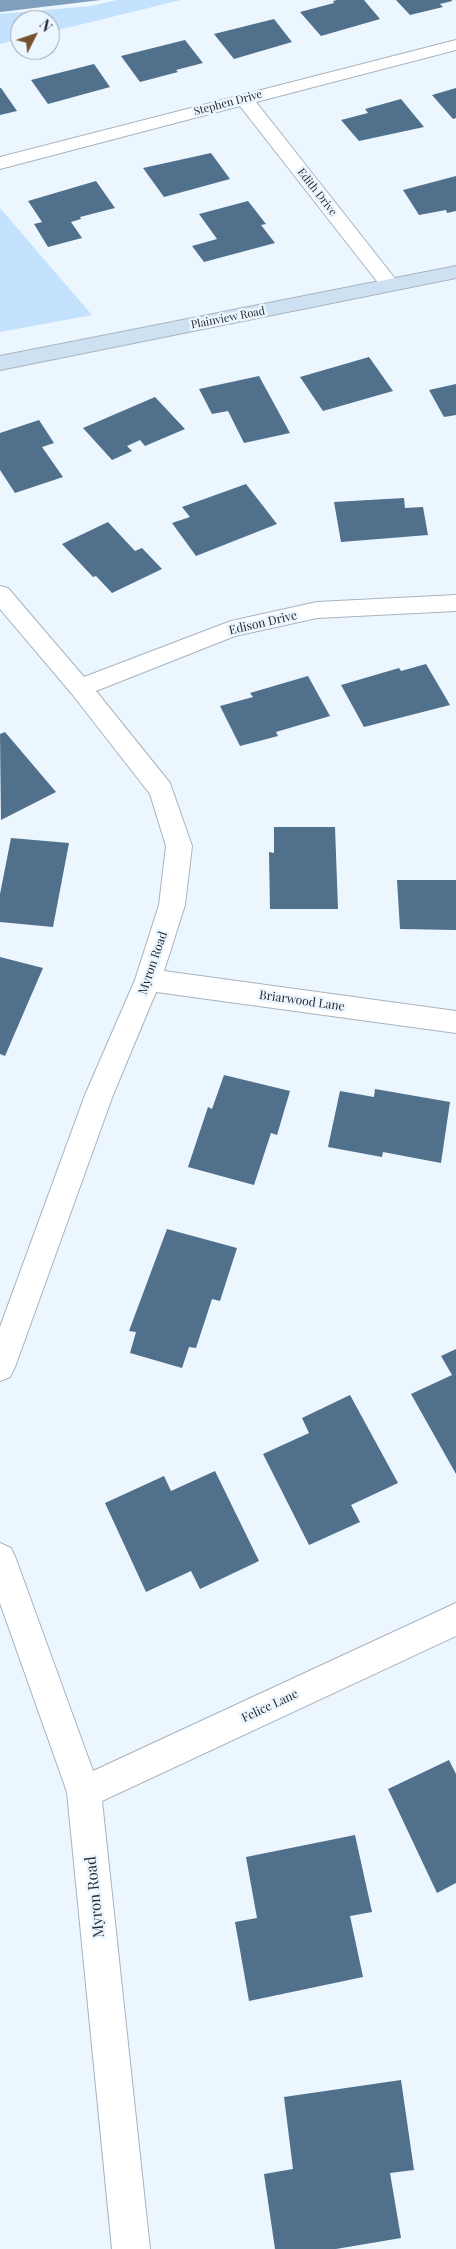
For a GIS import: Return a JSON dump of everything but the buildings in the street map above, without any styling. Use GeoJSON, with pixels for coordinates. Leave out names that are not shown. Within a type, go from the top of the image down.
{"type":"FeatureCollection","features":[{"type":"Feature","properties":{"kind":"main road","name":"Plainview Road"},"geometry":{"type":"LineString","coordinates":[[0,363],[456,272]]}},
{"type":"Feature","properties":{"kind":"street","name":"Stephen Drive"},"geometry":{"type":"LineString","coordinates":[[0,163],[456,45]]}},
{"type":"Feature","properties":{"kind":"street","name":"Edith Drive"},"geometry":{"type":"LineString","coordinates":[[244,99],[390,285]]}},
{"type":"Feature","properties":{"kind":"street","name":"Myron Road"},"geometry":{"type":"LineString","coordinates":[[0,594],[80,688],[161,790],[179,846],[172,905],[148,980],[99,1094],[0,1367]]}},
{"type":"Feature","properties":{"kind":"street","name":"Edison Drive"},"geometry":{"type":"LineString","coordinates":[[80,688],[231,629],[317,610],[456,602]]}},
{"type":"Feature","properties":{"kind":"street","name":"Briarwood Lane"},"geometry":{"type":"LineString","coordinates":[[148,980],[456,1022]]}},
{"type":"Feature","properties":{"kind":"street","name":"Myron Road"},"geometry":{"type":"LineString","coordinates":[[0,1559],[84,1792],[131,2249]]}},
{"type":"Feature","properties":{"kind":"street","name":"Felice Lane"},"geometry":{"type":"LineString","coordinates":[[84,1792],[456,1619]]}},
{"type":"Feature","properties":{"kind":"shaded area"},"geometry":{"type":"Polygon","coordinates":[[[0,0],[101,0],[10,10],[0,12],[0,0]]]}},
{"type":"Feature","properties":{"kind":"shaded area"},"geometry":{"type":"Polygon","coordinates":[[[117,0],[181,0],[60,30],[60,10],[46,10],[91,6],[117,0]]]}},
{"type":"Feature","properties":{"kind":"shaded area"},"geometry":{"type":"Polygon","coordinates":[[[10,13],[10,42],[0,44],[0,14],[10,13]]]}},
{"type":"Feature","properties":{"kind":"shaded area"},"geometry":{"type":"Polygon","coordinates":[[[0,208],[92,315],[0,332],[0,208]]]}}]}
